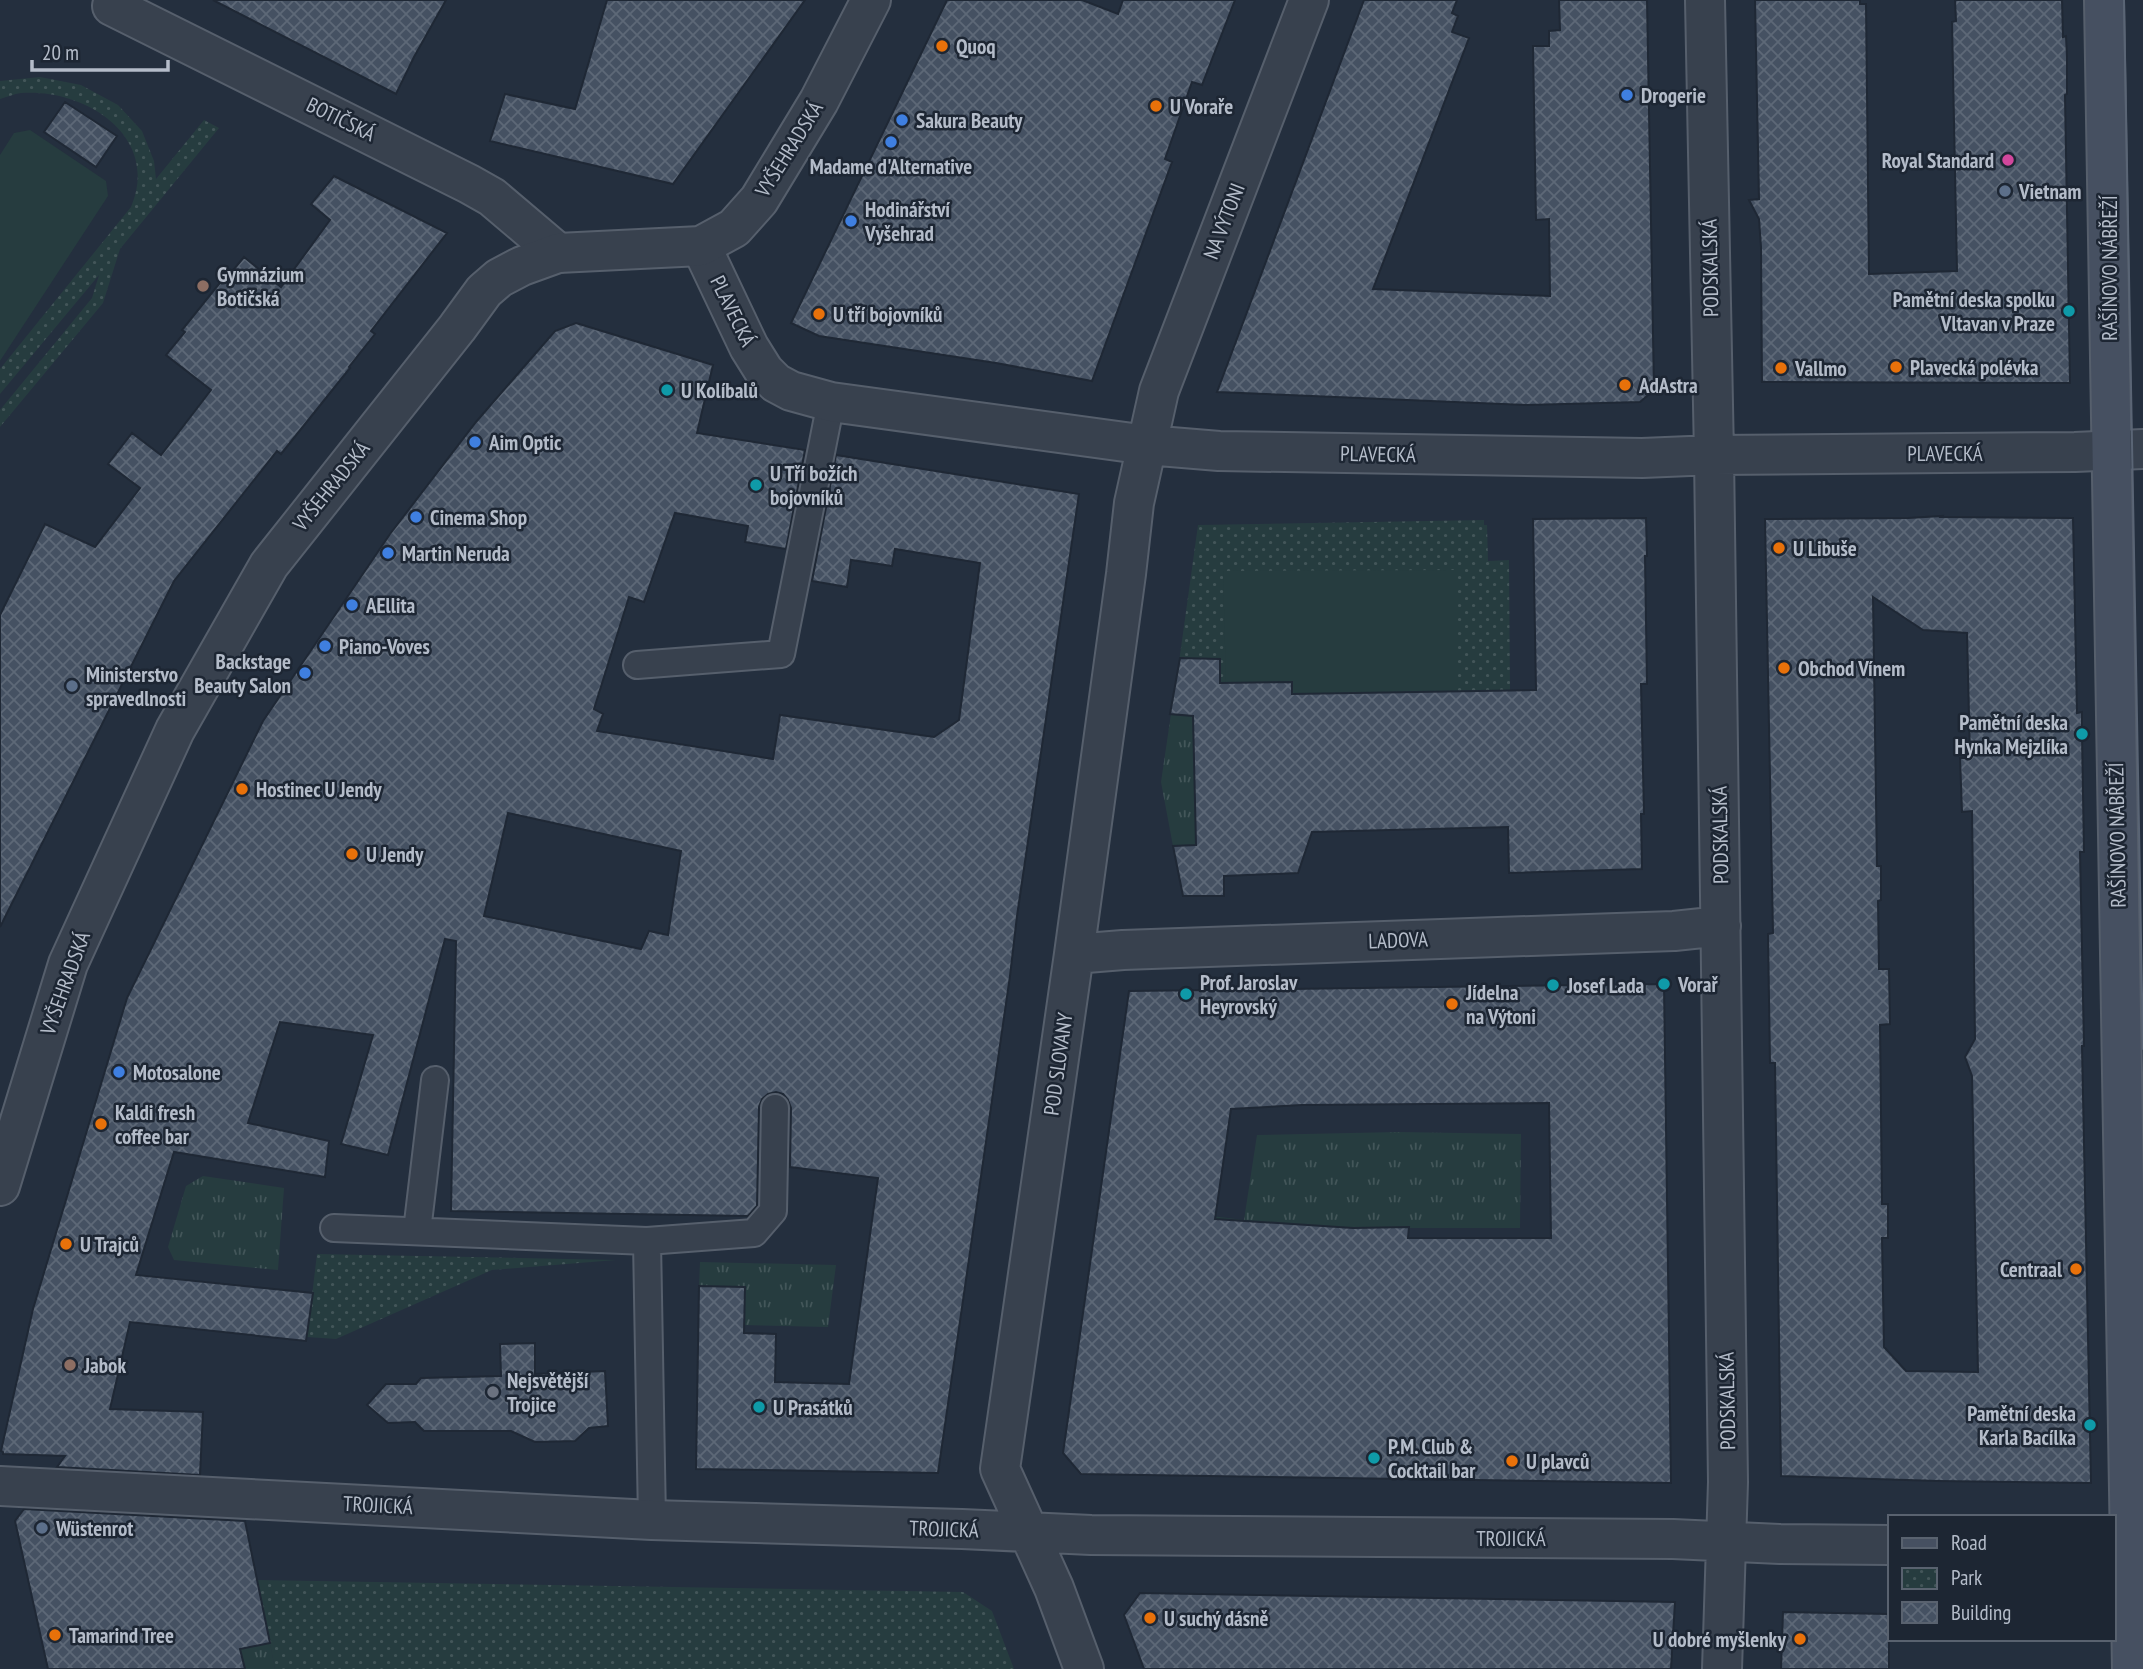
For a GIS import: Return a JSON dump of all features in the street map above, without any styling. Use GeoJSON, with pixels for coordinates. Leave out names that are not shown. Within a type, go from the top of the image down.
{"type":"FeatureCollection","features":[{"type":"Feature","properties":{"kind":"main road","name":"RAŠÍNOVO NÁBŘEŽÍ"},"geometry":{"type":"LineString","coordinates":[[2104,0],[2127,450],[2129,1548],[2132,1669]]}},
{"type":"Feature","properties":{"kind":"street","name":"VYŠEHRADSKÁ"},"geometry":{"type":"LineString","coordinates":[[0,1185],[68,964],[175,730],[269,565],[484,291],[499,278],[558,253],[701,246],[734,228],[759,200],[820,102],[871,0]]}},
{"type":"Feature","properties":{"kind":"street","name":"NA VÝTONI"},"geometry":{"type":"LineString","coordinates":[[1147,445],[1159,391],[1308,0]]}},
{"type":"Feature","properties":{"kind":"street","name":"PODSKALSKÁ"},"geometry":{"type":"LineString","coordinates":[[1705,0],[1721,926],[1727,1541],[1722,1669]]}},
{"type":"Feature","properties":{"kind":"street","name":"BOTIČSKÁ"},"geometry":{"type":"LineString","coordinates":[[113,3],[469,184],[492,197],[558,253]]}},
{"type":"Feature","properties":{"kind":"street","name":"PLAVECKÁ"},"geometry":{"type":"LineString","coordinates":[[701,246],[749,347],[764,371],[776,383],[791,391],[831,402],[1147,445],[1219,451],[1642,458],[2127,450]]}},
{"type":"Feature","properties":{"kind":"street","name":"POD SLOVANY"},"geometry":{"type":"LineString","coordinates":[[1084,1669],[1054,1588],[1000,1469],[1074,954],[1134,503],[1147,445]]}},
{"type":"Feature","properties":{"kind":"street","name":"LADOVA"},"geometry":{"type":"LineString","coordinates":[[1074,954],[1123,950],[1674,931],[1721,926]]}},
{"type":"Feature","properties":{"kind":"street","name":"TROJICKÁ"},"geometry":{"type":"LineString","coordinates":[[0,1486],[652,1520],[1091,1535],[1888,1545]]}},
{"type":"Feature","properties":{"kind":"lane"},"geometry":{"type":"LineString","coordinates":[[637,665],[780,654],[831,402]]}},
{"type":"Feature","properties":{"kind":"lane"},"geometry":{"type":"LineString","coordinates":[[416,1231],[435,1080]]}},
{"type":"Feature","properties":{"kind":"lane"},"geometry":{"type":"LineString","coordinates":[[334,1227],[647,1241],[754,1233],[773,1211],[775,1108]]}},
{"type":"Feature","properties":{"kind":"lane"},"geometry":{"type":"LineString","coordinates":[[647,1241],[652,1520]]}},
{"type":"Feature","properties":{"kind":"green space"},"geometry":{"type":"Polygon","coordinates":[[[40,77],[81,85],[118,105],[142,131],[154,161],[156,179],[204,120],[219,128],[120,249],[103,303],[0,427],[0,410],[92,298],[99,275],[0,394],[0,369],[131,207],[138,182],[135,159],[126,138],[111,121],[92,108],[45,94],[21,93],[0,99],[0,81],[40,77]]]}},
{"type":"Feature","properties":{"kind":"green space"},"geometry":{"type":"Polygon","coordinates":[[[30,130],[106,181],[108,196],[0,361],[0,155],[14,133],[30,130]]]}},
{"type":"Feature","properties":{"kind":"green space"},"geometry":{"type":"Polygon","coordinates":[[[1484,520],[1484,525],[1487,525],[1488,561],[1509,560],[1510,690],[1292,694],[1291,682],[1220,683],[1220,663],[1215,659],[1191,658],[1179,662],[1198,525],[1484,520]]]}},
{"type":"Feature","properties":{"kind":"green space"},"geometry":{"type":"Polygon","coordinates":[[[1456,570],[1456,692],[1292,694],[1291,682],[1226,683],[1223,571],[1456,570]]]}},
{"type":"Feature","properties":{"kind":"green space"},"geometry":{"type":"Polygon","coordinates":[[[1171,714],[1193,714],[1198,845],[1173,846],[1161,782],[1171,714]]]}},
{"type":"Feature","properties":{"kind":"green space"},"geometry":{"type":"Polygon","coordinates":[[[1398,1132],[1521,1134],[1520,1228],[1353,1228],[1252,1222],[1245,1268],[1211,1216],[1244,1220],[1257,1135],[1398,1132]]]}},
{"type":"Feature","properties":{"kind":"green space"},"geometry":{"type":"Polygon","coordinates":[[[203,1176],[284,1188],[278,1270],[174,1260],[168,1247],[186,1186],[203,1176]]]}},
{"type":"Feature","properties":{"kind":"green space"},"geometry":{"type":"Polygon","coordinates":[[[317,1254],[616,1260],[492,1270],[336,1339],[307,1337],[317,1254]]]}},
{"type":"Feature","properties":{"kind":"green space"},"geometry":{"type":"Polygon","coordinates":[[[700,1262],[836,1265],[828,1327],[699,1324],[744,1314],[744,1287],[699,1286],[700,1262]]]}},
{"type":"Feature","properties":{"kind":"green space"},"geometry":{"type":"Polygon","coordinates":[[[257,1580],[963,1592],[992,1611],[1014,1669],[275,1669],[257,1580]]]}},
{"type":"Feature","properties":{"kind":"green space"},"geometry":{"type":"Polygon","coordinates":[[[270,1643],[275,1669],[245,1669],[240,1649],[270,1643]]]}},
{"type":"Feature","properties":{"kind":"building"},"geometry":{"type":"Polygon","coordinates":[[[213,0],[446,0],[396,94],[213,0]]]}},
{"type":"Feature","properties":{"kind":"building"},"geometry":{"type":"Polygon","coordinates":[[[607,0],[805,0],[673,184],[490,141],[505,94],[575,109],[607,0]]]}},
{"type":"Feature","properties":{"kind":"building"},"geometry":{"type":"Polygon","coordinates":[[[947,0],[1082,0],[1118,14],[1123,0],[1235,0],[1202,85],[1192,82],[1165,159],[1172,162],[1092,381],[996,363],[819,336],[791,323],[947,0]]]}},
{"type":"Feature","properties":{"kind":"building"},"geometry":{"type":"Polygon","coordinates":[[[1364,0],[1457,0],[1452,13],[1458,16],[1452,32],[1469,38],[1373,289],[1550,296],[1549,219],[1536,220],[1533,46],[1549,46],[1549,31],[1560,30],[1559,0],[1647,0],[1654,390],[1640,402],[1527,405],[1217,392],[1364,0]]]}},
{"type":"Feature","properties":{"kind":"building"},"geometry":{"type":"Polygon","coordinates":[[[1755,0],[1860,0],[1860,4],[1866,4],[1869,274],[1957,271],[1952,22],[1956,21],[1955,0],[2062,0],[2063,37],[2066,36],[2067,57],[2065,95],[2070,383],[1762,382],[1759,219],[1749,200],[1759,199],[1755,0]]]}},
{"type":"Feature","properties":{"kind":"building"},"geometry":{"type":"Polygon","coordinates":[[[65,102],[117,136],[96,167],[44,132],[65,102]]]}},
{"type":"Feature","properties":{"kind":"building"},"geometry":{"type":"Polygon","coordinates":[[[334,176],[447,233],[371,331],[375,334],[350,368],[281,454],[277,451],[174,581],[0,927],[0,615],[45,524],[95,547],[140,488],[108,464],[132,433],[161,455],[211,390],[166,355],[185,332],[182,330],[244,257],[281,287],[330,220],[311,204],[334,176]]]}},
{"type":"Feature","properties":{"kind":"building"},"geometry":{"type":"Polygon","coordinates":[[[576,323],[713,365],[697,433],[805,450],[786,549],[745,542],[748,526],[675,513],[644,602],[629,597],[594,709],[603,714],[597,731],[773,759],[780,715],[934,737],[959,720],[980,563],[895,549],[892,566],[851,560],[847,587],[812,581],[836,455],[1079,494],[938,1473],[696,1469],[699,1286],[745,1287],[744,1333],[776,1334],[775,1382],[849,1384],[878,1178],[790,1167],[791,1108],[783,1094],[768,1094],[759,1107],[757,1206],[748,1216],[451,1211],[456,941],[445,939],[388,1155],[341,1144],[373,1035],[280,1022],[248,1123],[329,1141],[325,1177],[174,1152],[136,1275],[313,1293],[306,1341],[130,1322],[110,1409],[203,1412],[200,1475],[57,1467],[65,1456],[3,1454],[1,1451],[33,1309],[127,998],[263,721],[390,534],[476,422],[555,331],[576,323]],[[508,813],[484,916],[641,949],[649,931],[668,935],[681,851],[508,813]]]}},
{"type":"Feature","properties":{"kind":"building"},"geometry":{"type":"Polygon","coordinates":[[[1646,518],[1647,684],[1641,684],[1644,814],[1641,814],[1642,869],[1509,873],[1508,827],[1312,832],[1298,873],[1224,876],[1224,896],[1183,896],[1173,846],[1196,845],[1193,716],[1170,714],[1180,658],[1220,659],[1220,683],[1292,682],[1292,694],[1536,690],[1533,519],[1646,518]]]}},
{"type":"Feature","properties":{"kind":"building"},"geometry":{"type":"Polygon","coordinates":[[[2073,518],[2077,713],[2082,712],[2082,1046],[2091,1483],[1781,1476],[1775,1063],[1770,1063],[1768,934],[1773,933],[1765,519],[2073,518]],[[1873,597],[1877,866],[1881,866],[1881,900],[1878,901],[1879,969],[1889,969],[1890,1024],[1880,1025],[1882,1204],[1888,1204],[1888,1238],[1882,1238],[1884,1347],[1906,1371],[1978,1372],[1972,1076],[1965,1057],[1975,1039],[1972,811],[1962,812],[1960,758],[1970,758],[1967,633],[1923,630],[1873,597]]]}},
{"type":"Feature","properties":{"kind":"building"},"geometry":{"type":"Polygon","coordinates":[[[1664,984],[1671,1483],[1081,1474],[1063,1453],[1129,991],[1664,984]],[[1549,1103],[1302,1105],[1231,1109],[1215,1219],[1353,1228],[1409,1227],[1408,1238],[1551,1238],[1549,1103]]]}},
{"type":"Feature","properties":{"kind":"building","name":"Nejsvětější Trojice"},"geometry":{"type":"Polygon","coordinates":[[[535,1343],[535,1374],[605,1371],[608,1426],[589,1428],[575,1441],[535,1442],[511,1431],[424,1431],[415,1422],[388,1423],[367,1405],[386,1384],[416,1384],[421,1378],[501,1376],[500,1344],[535,1343]]]}},
{"type":"Feature","properties":{"kind":"building"},"geometry":{"type":"Polygon","coordinates":[[[24,1509],[245,1521],[270,1643],[240,1649],[245,1669],[48,1669],[15,1521],[24,1509]]]}},
{"type":"Feature","properties":{"kind":"building"},"geometry":{"type":"Polygon","coordinates":[[[1140,1593],[1675,1602],[1671,1669],[1144,1669],[1124,1615],[1140,1593]]]}},
{"type":"Feature","properties":{"kind":"building"},"geometry":{"type":"Polygon","coordinates":[[[1783,1612],[1888,1614],[1889,1669],[1781,1669],[1783,1612]]]}},
{"type":"Feature","properties":{"kind":"tram line"},"geometry":{"type":"LineString","coordinates":[[2124,0],[2143,1049]]}},
{"type":"Feature","properties":{"kind":"place","name":"Quoq"},"geometry":{"type":"Point","coordinates":[942,46]}},
{"type":"Feature","properties":{"kind":"place","name":"Drogerie"},"geometry":{"type":"Point","coordinates":[1627,95]}},
{"type":"Feature","properties":{"kind":"place","name":"U Voraře"},"geometry":{"type":"Point","coordinates":[1156,106]}},
{"type":"Feature","properties":{"kind":"place","name":"Sakura Beauty"},"geometry":{"type":"Point","coordinates":[902,120]}},
{"type":"Feature","properties":{"kind":"place","name":"Madame d'Alternative"},"geometry":{"type":"Point","coordinates":[891,142]}},
{"type":"Feature","properties":{"kind":"place","name":"Royal Standard"},"geometry":{"type":"Point","coordinates":[2008,160]}},
{"type":"Feature","properties":{"kind":"place","name":"Vietnam"},"geometry":{"type":"Point","coordinates":[2005,191]}},
{"type":"Feature","properties":{"kind":"place","name":"Hodinářství Vyšehrad"},"geometry":{"type":"Point","coordinates":[851,221]}},
{"type":"Feature","properties":{"kind":"place","name":"Gymnázium Botičská"},"geometry":{"type":"Point","coordinates":[203,286]}},
{"type":"Feature","properties":{"kind":"place","name":"Pamětní deska spolku Vltavan v Praze"},"geometry":{"type":"Point","coordinates":[2069,311]}},
{"type":"Feature","properties":{"kind":"place","name":"U tří bojovníků"},"geometry":{"type":"Point","coordinates":[819,314]}},
{"type":"Feature","properties":{"kind":"place","name":"Plavecká polévka"},"geometry":{"type":"Point","coordinates":[1896,367]}},
{"type":"Feature","properties":{"kind":"place","name":"Vallmo"},"geometry":{"type":"Point","coordinates":[1781,368]}},
{"type":"Feature","properties":{"kind":"place","name":"AdAstra"},"geometry":{"type":"Point","coordinates":[1625,385]}},
{"type":"Feature","properties":{"kind":"place","name":"U Kolíbalů"},"geometry":{"type":"Point","coordinates":[667,390]}},
{"type":"Feature","properties":{"kind":"place","name":"Aim Optic"},"geometry":{"type":"Point","coordinates":[475,442]}},
{"type":"Feature","properties":{"kind":"place","name":"U Tří božích bojovníků"},"geometry":{"type":"Point","coordinates":[756,485]}},
{"type":"Feature","properties":{"kind":"place","name":"Cinema Shop"},"geometry":{"type":"Point","coordinates":[416,517]}},
{"type":"Feature","properties":{"kind":"place","name":"U Libuše"},"geometry":{"type":"Point","coordinates":[1779,548]}},
{"type":"Feature","properties":{"kind":"place","name":"Martin Neruda"},"geometry":{"type":"Point","coordinates":[388,553]}},
{"type":"Feature","properties":{"kind":"place","name":"AEllita"},"geometry":{"type":"Point","coordinates":[352,605]}},
{"type":"Feature","properties":{"kind":"place","name":"Piano-Voves"},"geometry":{"type":"Point","coordinates":[325,646]}},
{"type":"Feature","properties":{"kind":"place","name":"Obchod Vínem"},"geometry":{"type":"Point","coordinates":[1784,668]}},
{"type":"Feature","properties":{"kind":"place","name":"Backstage Beauty Salon"},"geometry":{"type":"Point","coordinates":[305,673]}},
{"type":"Feature","properties":{"kind":"place","name":"Ministerstvo spravedlnosti"},"geometry":{"type":"Point","coordinates":[72,686]}},
{"type":"Feature","properties":{"kind":"place","name":"Pamětní deska Hynka Mejzlíka"},"geometry":{"type":"Point","coordinates":[2082,734]}},
{"type":"Feature","properties":{"kind":"place","name":"Hostinec U Jendy"},"geometry":{"type":"Point","coordinates":[242,789]}},
{"type":"Feature","properties":{"kind":"place","name":"U Jendy"},"geometry":{"type":"Point","coordinates":[352,854]}},
{"type":"Feature","properties":{"kind":"place","name":"Vorař"},"geometry":{"type":"Point","coordinates":[1664,984]}},
{"type":"Feature","properties":{"kind":"place","name":"Josef Lada"},"geometry":{"type":"Point","coordinates":[1553,985]}},
{"type":"Feature","properties":{"kind":"place","name":"Prof. Jaroslav Heyrovský"},"geometry":{"type":"Point","coordinates":[1186,994]}},
{"type":"Feature","properties":{"kind":"place","name":"Jídelna na Výtoni"},"geometry":{"type":"Point","coordinates":[1452,1004]}},
{"type":"Feature","properties":{"kind":"place","name":"Motosalone"},"geometry":{"type":"Point","coordinates":[119,1072]}},
{"type":"Feature","properties":{"kind":"place","name":"Kaldi fresh coffee bar"},"geometry":{"type":"Point","coordinates":[101,1124]}},
{"type":"Feature","properties":{"kind":"place","name":"U Trajců"},"geometry":{"type":"Point","coordinates":[66,1244]}},
{"type":"Feature","properties":{"kind":"place","name":"Centraal"},"geometry":{"type":"Point","coordinates":[2076,1269]}},
{"type":"Feature","properties":{"kind":"place","name":"Jabok"},"geometry":{"type":"Point","coordinates":[70,1365]}},
{"type":"Feature","properties":{"kind":"place","name":"Nejsvětější Trojice"},"geometry":{"type":"Point","coordinates":[493,1392]}},
{"type":"Feature","properties":{"kind":"place","name":"U Prasátků"},"geometry":{"type":"Point","coordinates":[759,1407]}},
{"type":"Feature","properties":{"kind":"place","name":"Pamětní deska Karla Bacílka"},"geometry":{"type":"Point","coordinates":[2090,1425]}},
{"type":"Feature","properties":{"kind":"place","name":"P.M. Club & Cocktail bar"},"geometry":{"type":"Point","coordinates":[1374,1458]}},
{"type":"Feature","properties":{"kind":"place","name":"U plavců"},"geometry":{"type":"Point","coordinates":[1512,1461]}},
{"type":"Feature","properties":{"kind":"place","name":"Wüstenrot"},"geometry":{"type":"Point","coordinates":[42,1528]}},
{"type":"Feature","properties":{"kind":"place","name":"U suchý dásně"},"geometry":{"type":"Point","coordinates":[1150,1618]}},
{"type":"Feature","properties":{"kind":"place","name":"Tamarind Tree"},"geometry":{"type":"Point","coordinates":[55,1635]}},
{"type":"Feature","properties":{"kind":"place","name":"U dobré myšlenky"},"geometry":{"type":"Point","coordinates":[1800,1639]}}]}
